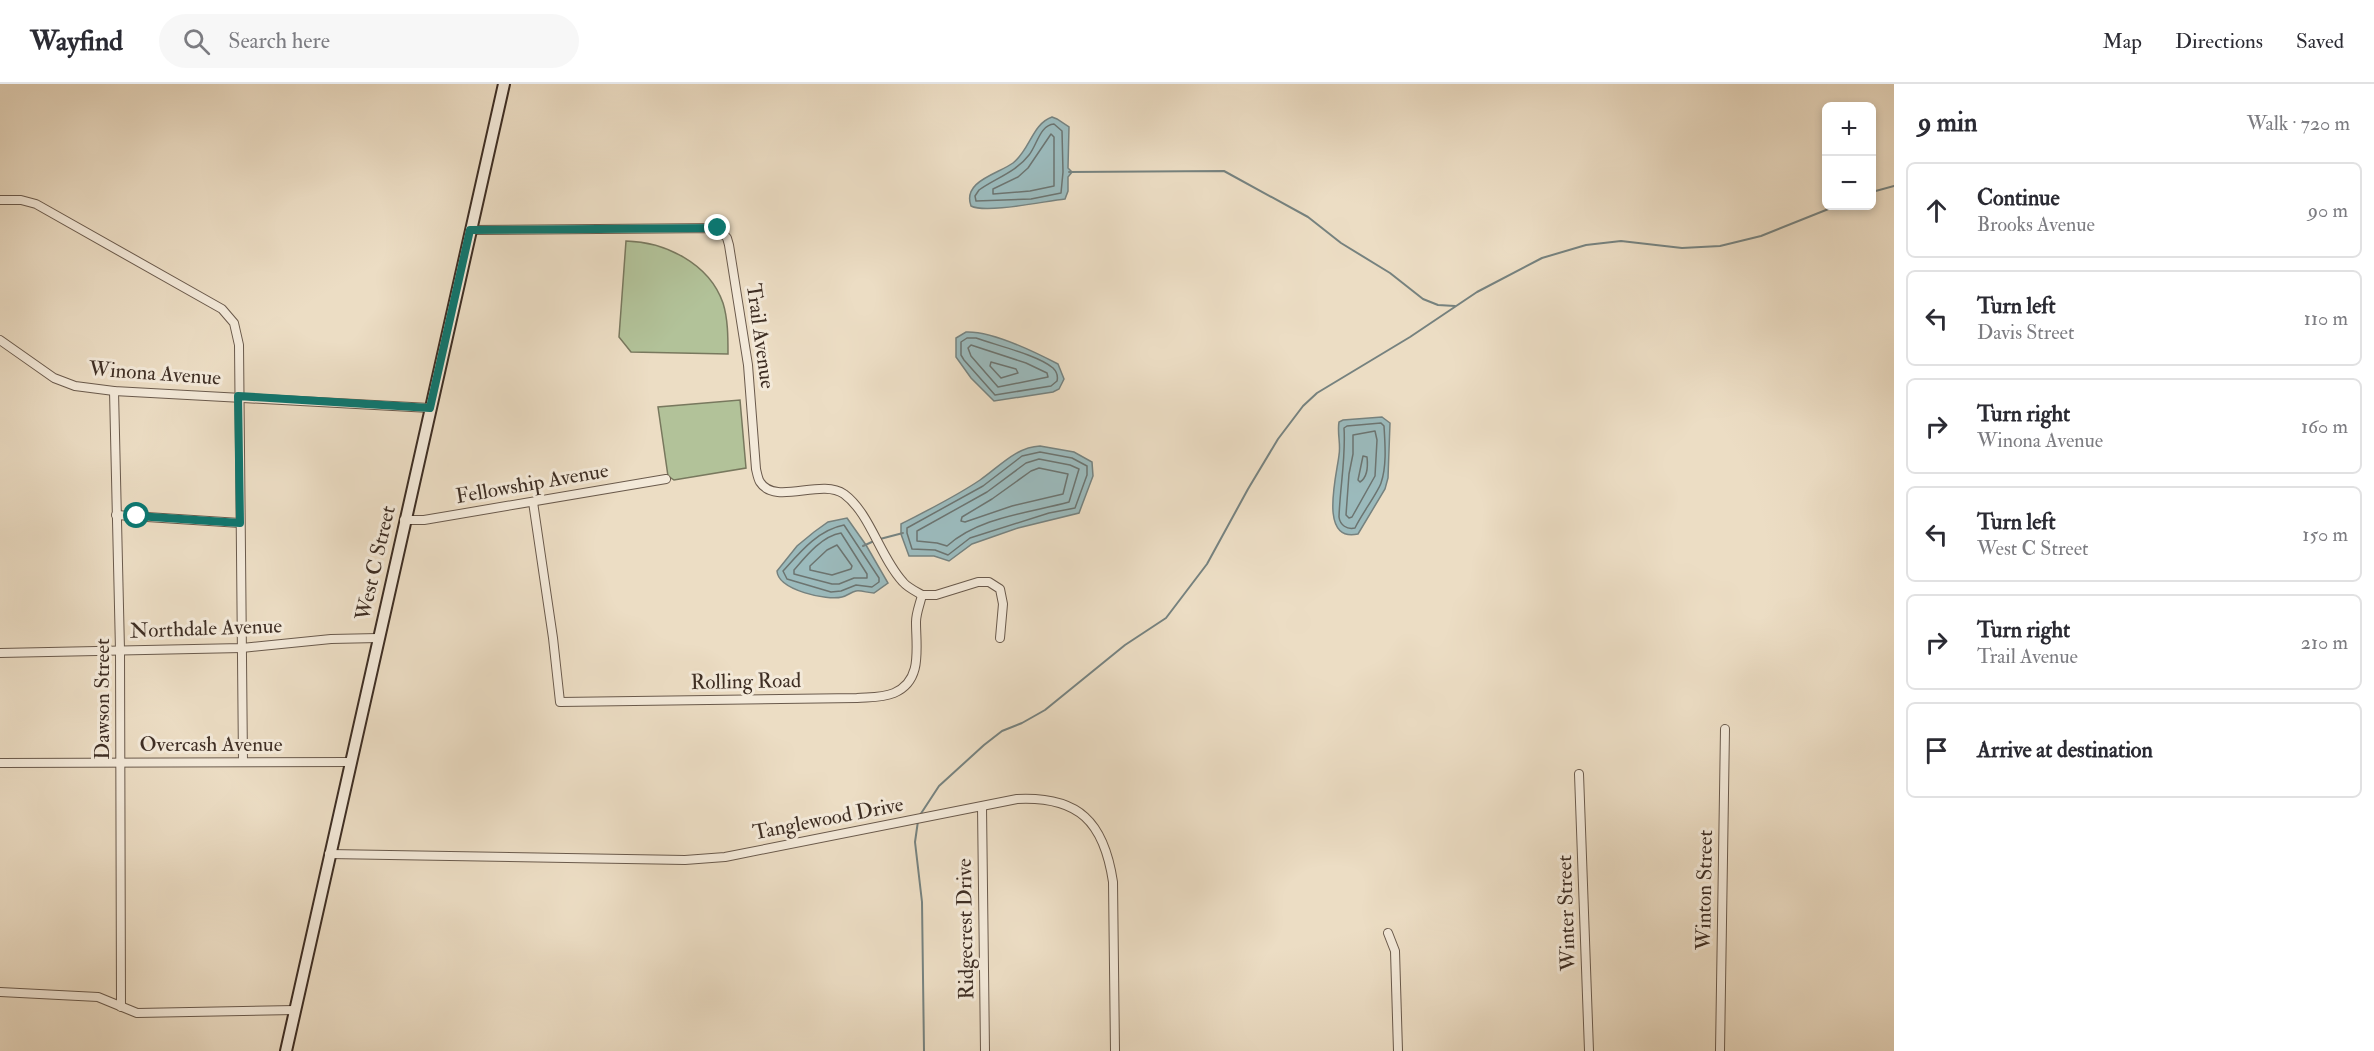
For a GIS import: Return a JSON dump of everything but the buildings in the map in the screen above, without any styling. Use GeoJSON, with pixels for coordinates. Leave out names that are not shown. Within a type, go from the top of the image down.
{"type":"FeatureCollection","features":[{"type":"Feature","properties":{"kind":"main road","name":"West C Street"},"geometry":{"type":"LineString","coordinates":[[286,1051],[504,84]]}},
{"type":"Feature","properties":{"kind":"street"},"geometry":{"type":"LineString","coordinates":[[0,200],[21,200],[36,204],[222,309],[234,323],[239,345],[243,762]]}},
{"type":"Feature","properties":{"kind":"street","name":"Trail Avenue"},"geometry":{"type":"LineString","coordinates":[[470,230],[718,228],[727,238],[729,245],[748,365],[756,469],[760,483],[769,490],[782,492],[830,488],[843,493],[855,505],[903,583],[922,595]]}},
{"type":"Feature","properties":{"kind":"street","name":"Winona Avenue"},"geometry":{"type":"LineString","coordinates":[[0,340],[54,378],[75,386],[114,391],[430,408]]}},
{"type":"Feature","properties":{"kind":"street","name":"Dawson Street"},"geometry":{"type":"LineString","coordinates":[[114,391],[120,650],[121,1006]]}},
{"type":"Feature","properties":{"kind":"street","name":"Fellowship Avenue"},"geometry":{"type":"LineString","coordinates":[[404,520],[424,520],[666,478]]}},
{"type":"Feature","properties":{"kind":"street","name":"Rolling Road"},"geometry":{"type":"LineString","coordinates":[[533,502],[560,702],[857,698],[894,693],[913,676],[917,663],[916,620],[922,595]]}},
{"type":"Feature","properties":{"kind":"street"},"geometry":{"type":"LineString","coordinates":[[116,515],[240,523]]}},
{"type":"Feature","properties":{"kind":"street"},"geometry":{"type":"LineString","coordinates":[[922,595],[936,595],[978,582],[989,582],[1000,590],[1003,604],[1000,638]]}},
{"type":"Feature","properties":{"kind":"street","name":"Northdale Avenue"},"geometry":{"type":"LineString","coordinates":[[0,653],[242,648],[331,639],[378,638]]}},
{"type":"Feature","properties":{"kind":"street","name":"Winton Street"},"geometry":{"type":"LineString","coordinates":[[1720,1051],[1725,729]]}},
{"type":"Feature","properties":{"kind":"street","name":"Overcash Avenue"},"geometry":{"type":"LineString","coordinates":[[0,763],[350,762]]}},
{"type":"Feature","properties":{"kind":"street","name":"Winter Street"},"geometry":{"type":"LineString","coordinates":[[1578,774],[1589,1051]]}},
{"type":"Feature","properties":{"kind":"street","name":"Tanglewood Drive"},"geometry":{"type":"LineString","coordinates":[[329,854],[685,860],[725,857],[1017,799],[1039,798],[1060,802],[1080,811],[1099,834],[1110,859],[1113,882],[1115,1051]]}},
{"type":"Feature","properties":{"kind":"street","name":"Ridgecrest Drive"},"geometry":{"type":"LineString","coordinates":[[982,807],[984,1051]]}},
{"type":"Feature","properties":{"kind":"street"},"geometry":{"type":"LineString","coordinates":[[1388,933],[1395,951],[1398,1051]]}},
{"type":"Feature","properties":{"kind":"street"},"geometry":{"type":"LineString","coordinates":[[0,992],[78,994],[98,997],[137,1013],[295,1010]]}},
{"type":"Feature","properties":{"kind":"green space"},"geometry":{"type":"Polygon","coordinates":[[[626,241],[656,245],[684,257],[707,277],[716,289],[725,309],[728,354],[631,352],[619,337],[626,241]]]}},
{"type":"Feature","properties":{"kind":"green space"},"geometry":{"type":"Polygon","coordinates":[[[740,400],[746,468],[674,480],[668,476],[658,407],[740,400]]]}},
{"type":"Feature","properties":{"kind":"water"},"geometry":{"type":"Polygon","coordinates":[[[1052,117],[1069,127],[1068,168],[1072,172],[1068,177],[1068,191],[1065,199],[989,209],[971,206],[970,197],[976,184],[1019,158],[1035,131],[1045,120],[1052,117]]]}},
{"type":"Feature","properties":{"kind":"water"},"geometry":{"type":"Polygon","coordinates":[[[966,332],[1000,339],[1058,364],[1064,379],[1059,389],[1053,392],[994,401],[971,378],[956,357],[956,338],[966,332]]]}},
{"type":"Feature","properties":{"kind":"water"},"geometry":{"type":"Polygon","coordinates":[[[1382,417],[1390,423],[1388,478],[1385,489],[1358,534],[1346,534],[1338,528],[1333,505],[1339,451],[1339,422],[1382,417]]]}},
{"type":"Feature","properties":{"kind":"water"},"geometry":{"type":"Polygon","coordinates":[[[1040,446],[1074,452],[1092,462],[1093,476],[1079,513],[1018,528],[972,544],[949,561],[934,556],[909,556],[901,534],[901,524],[971,486],[1015,454],[1040,446]]]}},
{"type":"Feature","properties":{"kind":"water"},"geometry":{"type":"Polygon","coordinates":[[[847,518],[888,583],[874,593],[856,591],[835,598],[804,593],[785,584],[779,578],[777,571],[797,546],[828,522],[847,518]]]}},
{"type":"Feature","properties":{"kind":"waterway"},"geometry":{"type":"LineString","coordinates":[[1069,172],[1224,171],[1308,217],[1341,243],[1390,273],[1423,299],[1438,305],[1455,306]]}},
{"type":"Feature","properties":{"kind":"waterway"},"geometry":{"type":"LineString","coordinates":[[1876,191],[1894,186]]}},
{"type":"Feature","properties":{"kind":"waterway"},"geometry":{"type":"LineString","coordinates":[[920,815],[939,786],[984,745],[1002,731],[1045,710],[1125,645],[1166,618],[1207,564],[1278,439],[1303,406],[1317,393],[1410,337],[1477,292],[1542,258],[1586,245],[1621,241],[1682,248],[1720,246],[1761,236],[1826,210]]}},
{"type":"Feature","properties":{"kind":"waterway"},"geometry":{"type":"LineString","coordinates":[[880,539],[903,533]]}},
{"type":"Feature","properties":{"kind":"waterway"},"geometry":{"type":"LineString","coordinates":[[863,546],[874,541]]}},
{"type":"Feature","properties":{"kind":"waterway"},"geometry":{"type":"LineString","coordinates":[[918,821],[915,842],[922,902],[924,1051]]}},
{"type":"Feature","properties":{"kind":"route"},"geometry":{"type":"LineString","coordinates":[[137,516],[240,523],[238,396],[430,408],[470,230],[718,228]]}}]}
